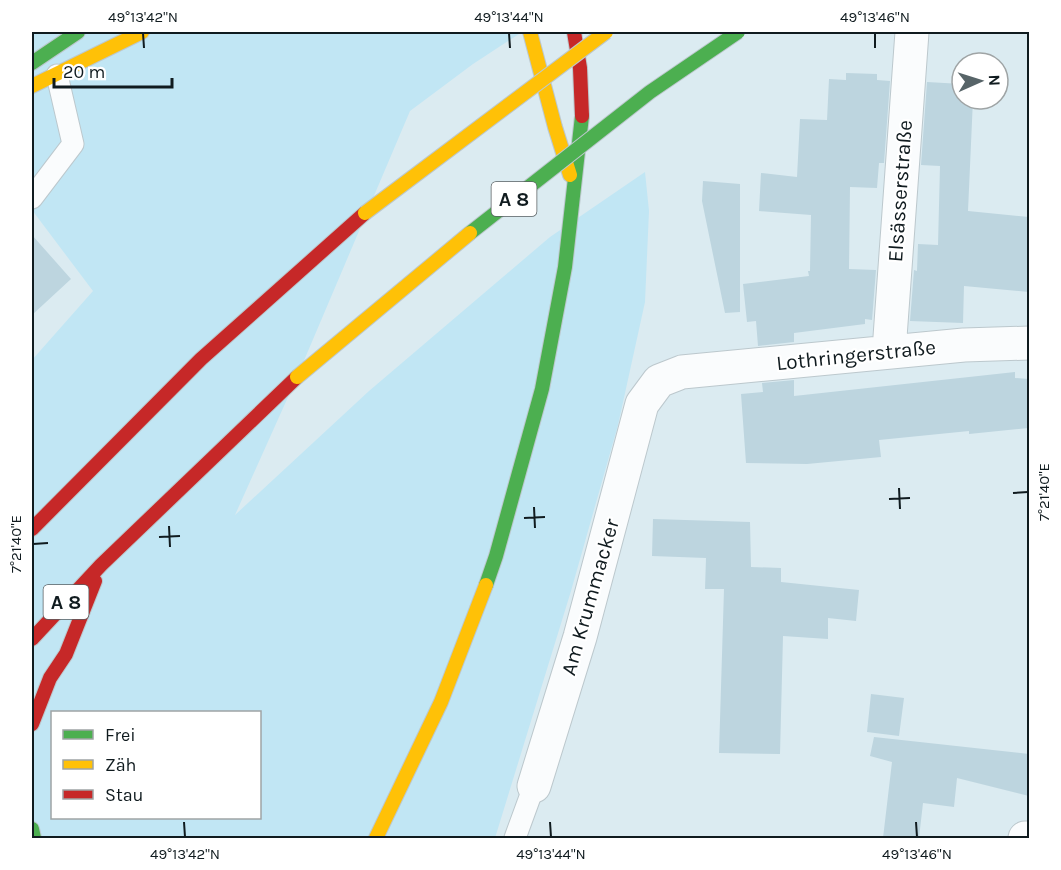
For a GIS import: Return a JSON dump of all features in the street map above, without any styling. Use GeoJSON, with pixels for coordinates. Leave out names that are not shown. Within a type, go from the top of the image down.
{"type":"FeatureCollection","features":[{"type":"Feature","properties":{"kind":"main road"},"geometry":{"type":"LineString","coordinates":[[32,63],[78,32]]}},
{"type":"Feature","properties":{"kind":"main road"},"geometry":{"type":"LineString","coordinates":[[32,86],[142,32]]}},
{"type":"Feature","properties":{"kind":"main road"},"geometry":{"type":"LineString","coordinates":[[530,32],[574,188]]}},
{"type":"Feature","properties":{"kind":"main road"},"geometry":{"type":"LineString","coordinates":[[375,838],[384,824],[441,702],[470,630],[496,556],[542,389],[565,267],[583,109],[574,32]]}},
{"type":"Feature","properties":{"kind":"main road"},"geometry":{"type":"LineString","coordinates":[[32,529],[201,359],[365,213],[606,32]]}},
{"type":"Feature","properties":{"kind":"main road","name":"A 8"},"geometry":{"type":"LineString","coordinates":[[32,639],[101,565],[297,377],[467,236],[650,92],[738,32]]}},
{"type":"Feature","properties":{"kind":"main road"},"geometry":{"type":"LineString","coordinates":[[32,724],[50,678],[66,654],[101,565]]}},
{"type":"Feature","properties":{"kind":"main road"},"geometry":{"type":"LineString","coordinates":[[32,829],[34,838]]}},
{"type":"Feature","properties":{"kind":"street","name":"Elsässerstraße"},"geometry":{"type":"LineString","coordinates":[[889,351],[912,32]]}},
{"type":"Feature","properties":{"kind":"street","name":"Lothringerstraße"},"geometry":{"type":"LineString","coordinates":[[682,372],[889,351],[1029,343]]}},
{"type":"Feature","properties":{"kind":"street","name":"Am Krummacker"},"geometry":{"type":"LineString","coordinates":[[534,786],[580,637],[642,404],[659,381],[682,372]]}},
{"type":"Feature","properties":{"kind":"lane"},"geometry":{"type":"LineString","coordinates":[[32,198],[74,144],[57,75]]}},
{"type":"Feature","properties":{"kind":"lane","name":"Am Krummacker"},"geometry":{"type":"LineString","coordinates":[[515,838],[534,786]]}},
{"type":"Feature","properties":{"kind":"shaded area"},"geometry":{"type":"Polygon","coordinates":[[[32,32],[522,32],[473,64],[410,111],[297,377],[235,515],[369,391],[550,237],[645,172],[649,211],[645,302],[618,425],[571,591],[495,838],[32,838],[32,360],[93,291],[32,210],[32,32]]]}},
{"type":"Feature","properties":{"kind":"building"},"geometry":{"type":"Polygon","coordinates":[[[846,73],[877,74],[877,80],[890,81],[884,163],[879,163],[877,188],[850,187],[849,269],[876,270],[872,320],[865,319],[865,324],[794,333],[794,342],[758,346],[756,321],[747,322],[743,284],[809,276],[811,215],[759,211],[761,173],[797,177],[800,119],[827,120],[829,79],[846,80],[846,73]]]}},
{"type":"Feature","properties":{"kind":"building"},"geometry":{"type":"Polygon","coordinates":[[[927,82],[950,83],[950,111],[972,111],[968,211],[1029,217],[1029,292],[964,286],[963,323],[910,321],[918,244],[938,245],[940,166],[921,165],[927,82]]]}},
{"type":"Feature","properties":{"kind":"building"},"geometry":{"type":"Polygon","coordinates":[[[703,181],[740,184],[740,312],[725,313],[702,201],[703,181]]]}},
{"type":"Feature","properties":{"kind":"building"},"geometry":{"type":"Polygon","coordinates":[[[32,235],[71,279],[32,315],[32,235]]]}},
{"type":"Feature","properties":{"kind":"building"},"geometry":{"type":"Polygon","coordinates":[[[1015,372],[1015,378],[1029,379],[1029,428],[879,440],[881,457],[807,464],[746,463],[741,394],[763,392],[762,383],[794,380],[794,396],[1015,372]]]}},
{"type":"Feature","properties":{"kind":"building"},"geometry":{"type":"Polygon","coordinates":[[[653,519],[750,522],[751,567],[781,568],[781,582],[859,590],[856,621],[828,618],[828,639],[783,636],[780,754],[719,753],[724,589],[705,589],[706,558],[652,556],[653,519]]]}},
{"type":"Feature","properties":{"kind":"building"},"geometry":{"type":"Polygon","coordinates":[[[871,694],[904,698],[899,736],[867,732],[871,694]]]}},
{"type":"Feature","properties":{"kind":"building"},"geometry":{"type":"Polygon","coordinates":[[[874,737],[1029,754],[1029,796],[957,778],[954,807],[923,803],[919,838],[883,838],[892,762],[870,756],[874,737]]]}},
{"type":"Feature","properties":{"kind":"traffic: fast"},"geometry":{"type":"LineString","coordinates":[[32,63],[78,32]]}},
{"type":"Feature","properties":{"kind":"traffic: fast"},"geometry":{"type":"LineString","coordinates":[[470,233],[650,92],[738,32]]}},
{"type":"Feature","properties":{"kind":"traffic: fast"},"geometry":{"type":"LineString","coordinates":[[486,585],[542,389],[565,267],[582,116]]}},
{"type":"Feature","properties":{"kind":"traffic: fast"},"geometry":{"type":"LineString","coordinates":[[32,829],[34,838]]}},
{"type":"Feature","properties":{"kind":"traffic: slow"},"geometry":{"type":"LineString","coordinates":[[32,86],[142,32]]}},
{"type":"Feature","properties":{"kind":"traffic: slow"},"geometry":{"type":"LineString","coordinates":[[530,32],[570,175]]}},
{"type":"Feature","properties":{"kind":"traffic: slow"},"geometry":{"type":"LineString","coordinates":[[365,213],[606,32]]}},
{"type":"Feature","properties":{"kind":"traffic: slow"},"geometry":{"type":"LineString","coordinates":[[297,377],[470,233]]}},
{"type":"Feature","properties":{"kind":"traffic: slow"},"geometry":{"type":"LineString","coordinates":[[376,838],[441,702],[486,585]]}},
{"type":"Feature","properties":{"kind":"traffic: jam"},"geometry":{"type":"LineString","coordinates":[[574,32],[580,68],[582,116]]}},
{"type":"Feature","properties":{"kind":"traffic: jam"},"geometry":{"type":"LineString","coordinates":[[32,529],[201,359],[365,213]]}},
{"type":"Feature","properties":{"kind":"traffic: jam"},"geometry":{"type":"LineString","coordinates":[[32,639],[101,565],[297,377]]}},
{"type":"Feature","properties":{"kind":"traffic: jam"},"geometry":{"type":"LineString","coordinates":[[32,724],[50,678],[66,654],[95,581]]}}]}
